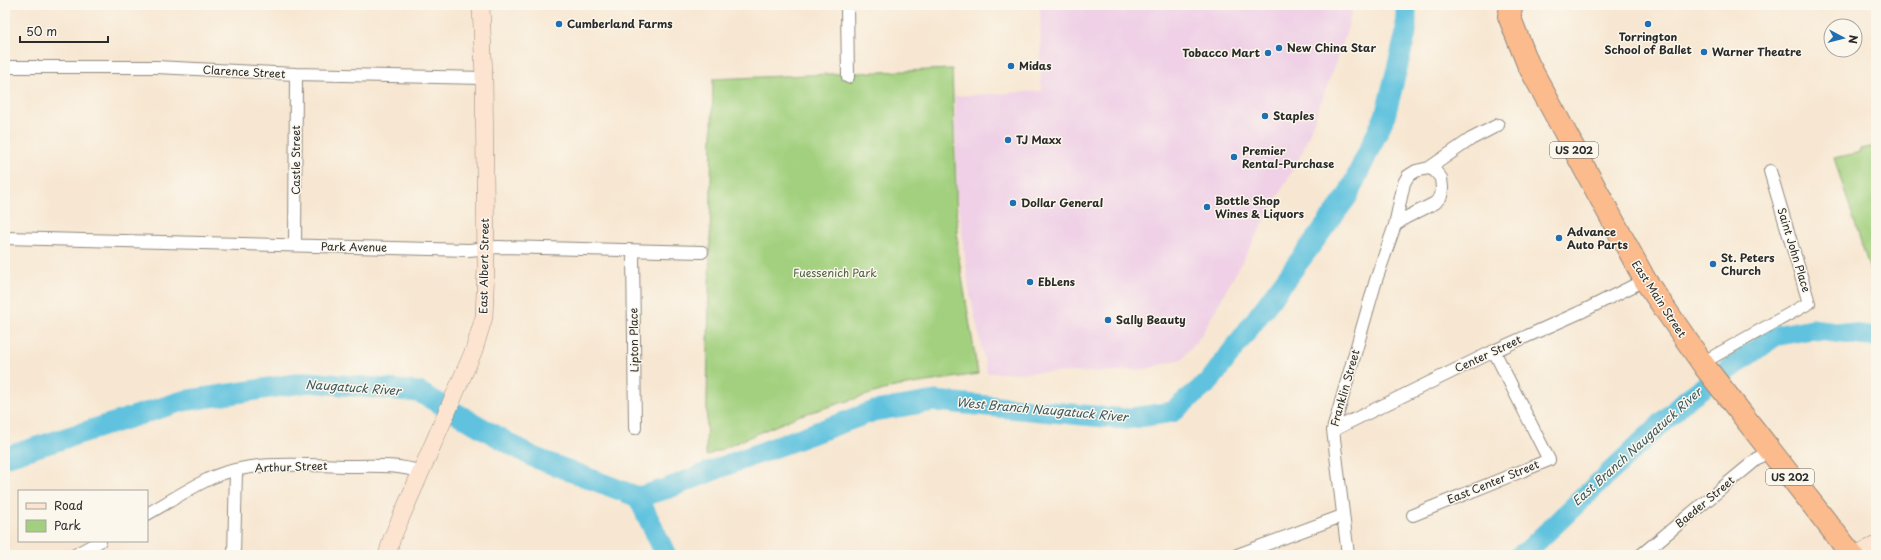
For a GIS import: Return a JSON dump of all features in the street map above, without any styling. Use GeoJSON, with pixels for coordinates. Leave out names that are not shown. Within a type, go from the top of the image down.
{"type":"FeatureCollection","features":[{"type":"Feature","properties":{"kind":"highway","name":"East Main Street"},"geometry":{"type":"LineString","coordinates":[[1507,9],[1528,64],[1645,280],[1704,365],[1768,450],[1852,555]]}},
{"type":"Feature","properties":{"kind":"main road","name":"East Albert Street"},"geometry":{"type":"LineString","coordinates":[[387,555],[392,538],[474,350],[484,317],[486,297],[486,248],[484,78],[481,5]]}},
{"type":"Feature","properties":{"kind":"main road"},"geometry":{"type":"LineString","coordinates":[[1855,555],[1876,545]]}},
{"type":"Feature","properties":{"kind":"street"},"geometry":{"type":"LineString","coordinates":[[847,5],[848,77]]}},
{"type":"Feature","properties":{"kind":"street","name":"Clarence Street"},"geometry":{"type":"LineString","coordinates":[[5,67],[156,67],[296,74],[484,78]]}},
{"type":"Feature","properties":{"kind":"street","name":"Castle Street"},"geometry":{"type":"LineString","coordinates":[[295,245],[296,74]]}},
{"type":"Feature","properties":{"kind":"street"},"geometry":{"type":"LineString","coordinates":[[1395,225],[1405,218],[1435,203],[1441,196],[1441,178],[1435,171],[1429,168],[1471,139],[1498,125]]}},
{"type":"Feature","properties":{"kind":"street","name":"Franklin Street"},"geometry":{"type":"LineString","coordinates":[[1348,555],[1342,516],[1333,430],[1376,280],[1395,225],[1404,183],[1408,176],[1416,171],[1429,168]]}},
{"type":"Feature","properties":{"kind":"street","name":"Saint John Place"},"geometry":{"type":"LineString","coordinates":[[1704,365],[1810,303],[1770,171]]}},
{"type":"Feature","properties":{"kind":"street","name":"Park Avenue"},"geometry":{"type":"LineString","coordinates":[[5,238],[469,250],[486,248],[702,252]]}},
{"type":"Feature","properties":{"kind":"street","name":"Lipton Place"},"geometry":{"type":"LineString","coordinates":[[633,251],[635,428]]}},
{"type":"Feature","properties":{"kind":"street","name":"Center Street"},"geometry":{"type":"LineString","coordinates":[[1333,430],[1494,351],[1583,311],[1645,280]]}},
{"type":"Feature","properties":{"kind":"street","name":"East Center Street"},"geometry":{"type":"LineString","coordinates":[[1413,515],[1549,460],[1494,351]]}},
{"type":"Feature","properties":{"kind":"street","name":"Baeder Street"},"geometry":{"type":"LineString","coordinates":[[1641,555],[1768,450]]}},
{"type":"Feature","properties":{"kind":"street","name":"Arthur Street"},"geometry":{"type":"LineString","coordinates":[[148,513],[213,477],[261,466],[388,466],[408,468],[421,472]]}},
{"type":"Feature","properties":{"kind":"street"},"geometry":{"type":"LineString","coordinates":[[234,555],[236,471]]}},
{"type":"Feature","properties":{"kind":"street"},"geometry":{"type":"LineString","coordinates":[[1237,555],[1342,516]]}},
{"type":"Feature","properties":{"kind":"street"},"geometry":{"type":"LineString","coordinates":[[75,555],[98,542]]}},
{"type":"Feature","properties":{"kind":"shaded area"},"geometry":{"type":"Polygon","coordinates":[[[1040,5],[1354,5],[1343,43],[1302,153],[1202,334],[1182,359],[1146,369],[1106,372],[987,373],[969,289],[957,191],[955,96],[1041,91],[1040,5]]]}},
{"type":"Feature","properties":{"kind":"green space","name":"Fuessenich Park"},"geometry":{"type":"Polygon","coordinates":[[[952,69],[958,253],[978,374],[894,387],[798,416],[706,456],[713,79],[952,69]]]}},
{"type":"Feature","properties":{"kind":"green space"},"geometry":{"type":"Polygon","coordinates":[[[1876,146],[1876,289],[1834,158],[1860,152],[1860,149],[1876,146]]]}},
{"type":"Feature","properties":{"kind":"waterway","name":"West Branch Naugatuck River"},"geometry":{"type":"LineString","coordinates":[[638,497],[669,488],[874,411],[935,401],[1125,419],[1172,412],[1209,382],[1347,197],[1385,116],[1406,33],[1406,5]]}},
{"type":"Feature","properties":{"kind":"waterway","name":"East Branch Naugatuck River"},"geometry":{"type":"LineString","coordinates":[[1520,555],[1527,551],[1687,399],[1775,336],[1811,329],[1876,337]]}},
{"type":"Feature","properties":{"kind":"waterway","name":"Naugatuck River"},"geometry":{"type":"LineString","coordinates":[[5,457],[183,401],[309,382],[419,392],[533,457],[638,497]]}},
{"type":"Feature","properties":{"kind":"waterway","name":"East Branch Naugatuck River"},"geometry":{"type":"LineString","coordinates":[[638,497],[666,555]]}},
{"type":"Feature","properties":{"kind":"place","name":"Cumberland Farms"},"geometry":{"type":"Point","coordinates":[559,24]}},
{"type":"Feature","properties":{"kind":"place","name":"Torrington School of Ballet"},"geometry":{"type":"Point","coordinates":[1648,24]}},
{"type":"Feature","properties":{"kind":"place","name":"New China Star"},"geometry":{"type":"Point","coordinates":[1279,48]}},
{"type":"Feature","properties":{"kind":"place","name":"Warner Theatre"},"geometry":{"type":"Point","coordinates":[1704,52]}},
{"type":"Feature","properties":{"kind":"place","name":"Tobacco Mart"},"geometry":{"type":"Point","coordinates":[1268,53]}},
{"type":"Feature","properties":{"kind":"place","name":"Midas"},"geometry":{"type":"Point","coordinates":[1011,66]}},
{"type":"Feature","properties":{"kind":"place","name":"Staples"},"geometry":{"type":"Point","coordinates":[1265,116]}},
{"type":"Feature","properties":{"kind":"place","name":"TJ Maxx"},"geometry":{"type":"Point","coordinates":[1008,140]}},
{"type":"Feature","properties":{"kind":"place","name":"Premier Rental-Purchase"},"geometry":{"type":"Point","coordinates":[1234,157]}},
{"type":"Feature","properties":{"kind":"place","name":"Dollar General"},"geometry":{"type":"Point","coordinates":[1013,203]}},
{"type":"Feature","properties":{"kind":"place","name":"Bottle Shop Wines & Liquors"},"geometry":{"type":"Point","coordinates":[1207,207]}},
{"type":"Feature","properties":{"kind":"place","name":"Advance Auto Parts"},"geometry":{"type":"Point","coordinates":[1559,238]}},
{"type":"Feature","properties":{"kind":"place","name":"St. Peters Church"},"geometry":{"type":"Point","coordinates":[1713,264]}},
{"type":"Feature","properties":{"kind":"place","name":"EbLens"},"geometry":{"type":"Point","coordinates":[1030,282]}},
{"type":"Feature","properties":{"kind":"place","name":"Sally Beauty"},"geometry":{"type":"Point","coordinates":[1108,320]}}]}
